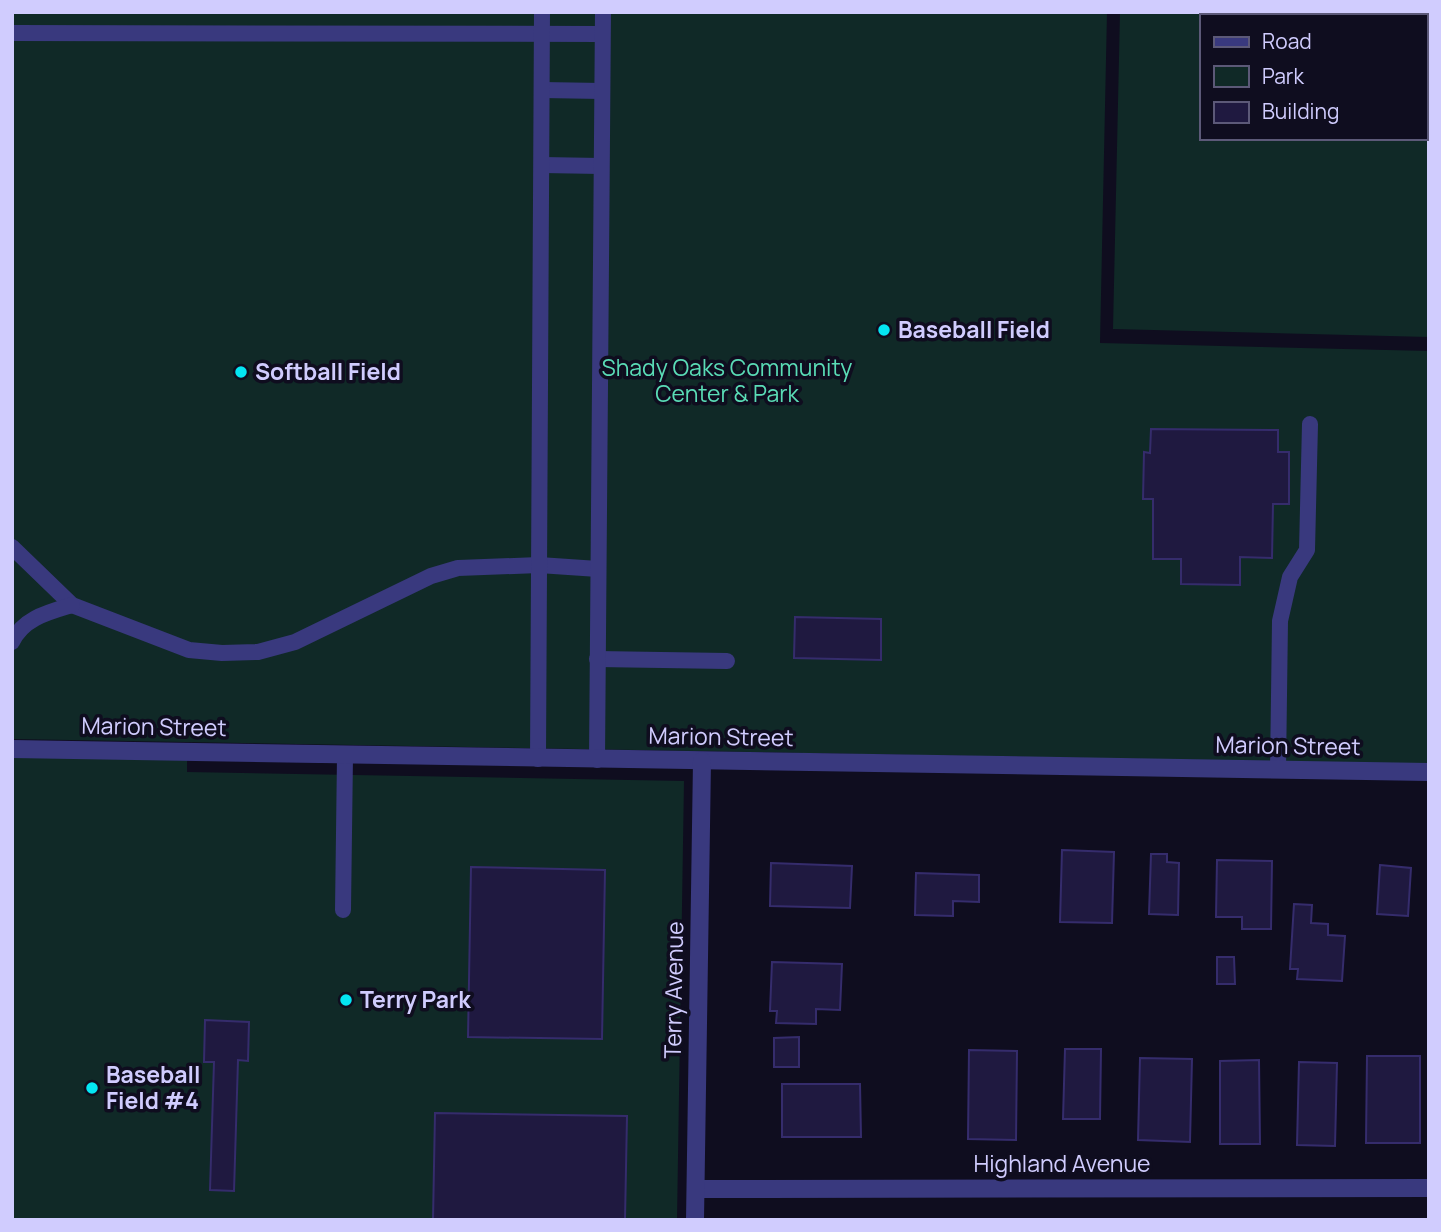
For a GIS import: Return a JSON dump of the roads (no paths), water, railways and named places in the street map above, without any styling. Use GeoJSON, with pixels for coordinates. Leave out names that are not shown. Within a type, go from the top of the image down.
{"type":"FeatureCollection","features":[{"type":"Feature","properties":{"kind":"street","name":"Marion Street"},"geometry":{"type":"LineString","coordinates":[[12,749],[1429,772]]}},
{"type":"Feature","properties":{"kind":"street","name":"Terry Avenue"},"geometry":{"type":"LineString","coordinates":[[695,1220],[702,761]]}},
{"type":"Feature","properties":{"kind":"street","name":"Highland Avenue"},"geometry":{"type":"LineString","coordinates":[[696,1189],[1429,1188]]}},
{"type":"Feature","properties":{"kind":"lane"},"geometry":{"type":"LineString","coordinates":[[538,759],[542,12]]}},
{"type":"Feature","properties":{"kind":"lane"},"geometry":{"type":"LineString","coordinates":[[597,760],[603,12]]}},
{"type":"Feature","properties":{"kind":"lane"},"geometry":{"type":"LineString","coordinates":[[12,33],[602,34]]}},
{"type":"Feature","properties":{"kind":"lane"},"geometry":{"type":"LineString","coordinates":[[542,90],[602,91]]}},
{"type":"Feature","properties":{"kind":"lane"},"geometry":{"type":"LineString","coordinates":[[542,165],[601,166]]}},
{"type":"Feature","properties":{"kind":"lane"},"geometry":{"type":"LineString","coordinates":[[1278,770],[1280,621],[1290,577],[1301,564],[1307,550],[1310,424]]}},
{"type":"Feature","properties":{"kind":"lane"},"geometry":{"type":"LineString","coordinates":[[12,547],[72,605],[189,650],[258,652],[295,642],[431,576],[458,568],[539,565],[598,569]]}},
{"type":"Feature","properties":{"kind":"lane"},"geometry":{"type":"LineString","coordinates":[[12,642],[16,633],[43,613],[72,605]]}},
{"type":"Feature","properties":{"kind":"lane"},"geometry":{"type":"LineString","coordinates":[[597,659],[727,661]]}},
{"type":"Feature","properties":{"kind":"lane"},"geometry":{"type":"LineString","coordinates":[[343,910],[345,756]]}},
{"type":"Feature","properties":{"kind":"place","name":"Baseball Field"},"geometry":{"type":"Point","coordinates":[884,330]}},
{"type":"Feature","properties":{"kind":"place","name":"Softball Field"},"geometry":{"type":"Point","coordinates":[241,372]}},
{"type":"Feature","properties":{"kind":"place","name":"Terry Park"},"geometry":{"type":"Point","coordinates":[346,1000]}},
{"type":"Feature","properties":{"kind":"place","name":"Baseball Field #4"},"geometry":{"type":"Point","coordinates":[92,1088]}},
{"type":"Feature","properties":{"kind":"park label","name":"Shady Oaks Community Center & Park"},"geometry":{"type":"Point","coordinates":[727,381]}}]}
